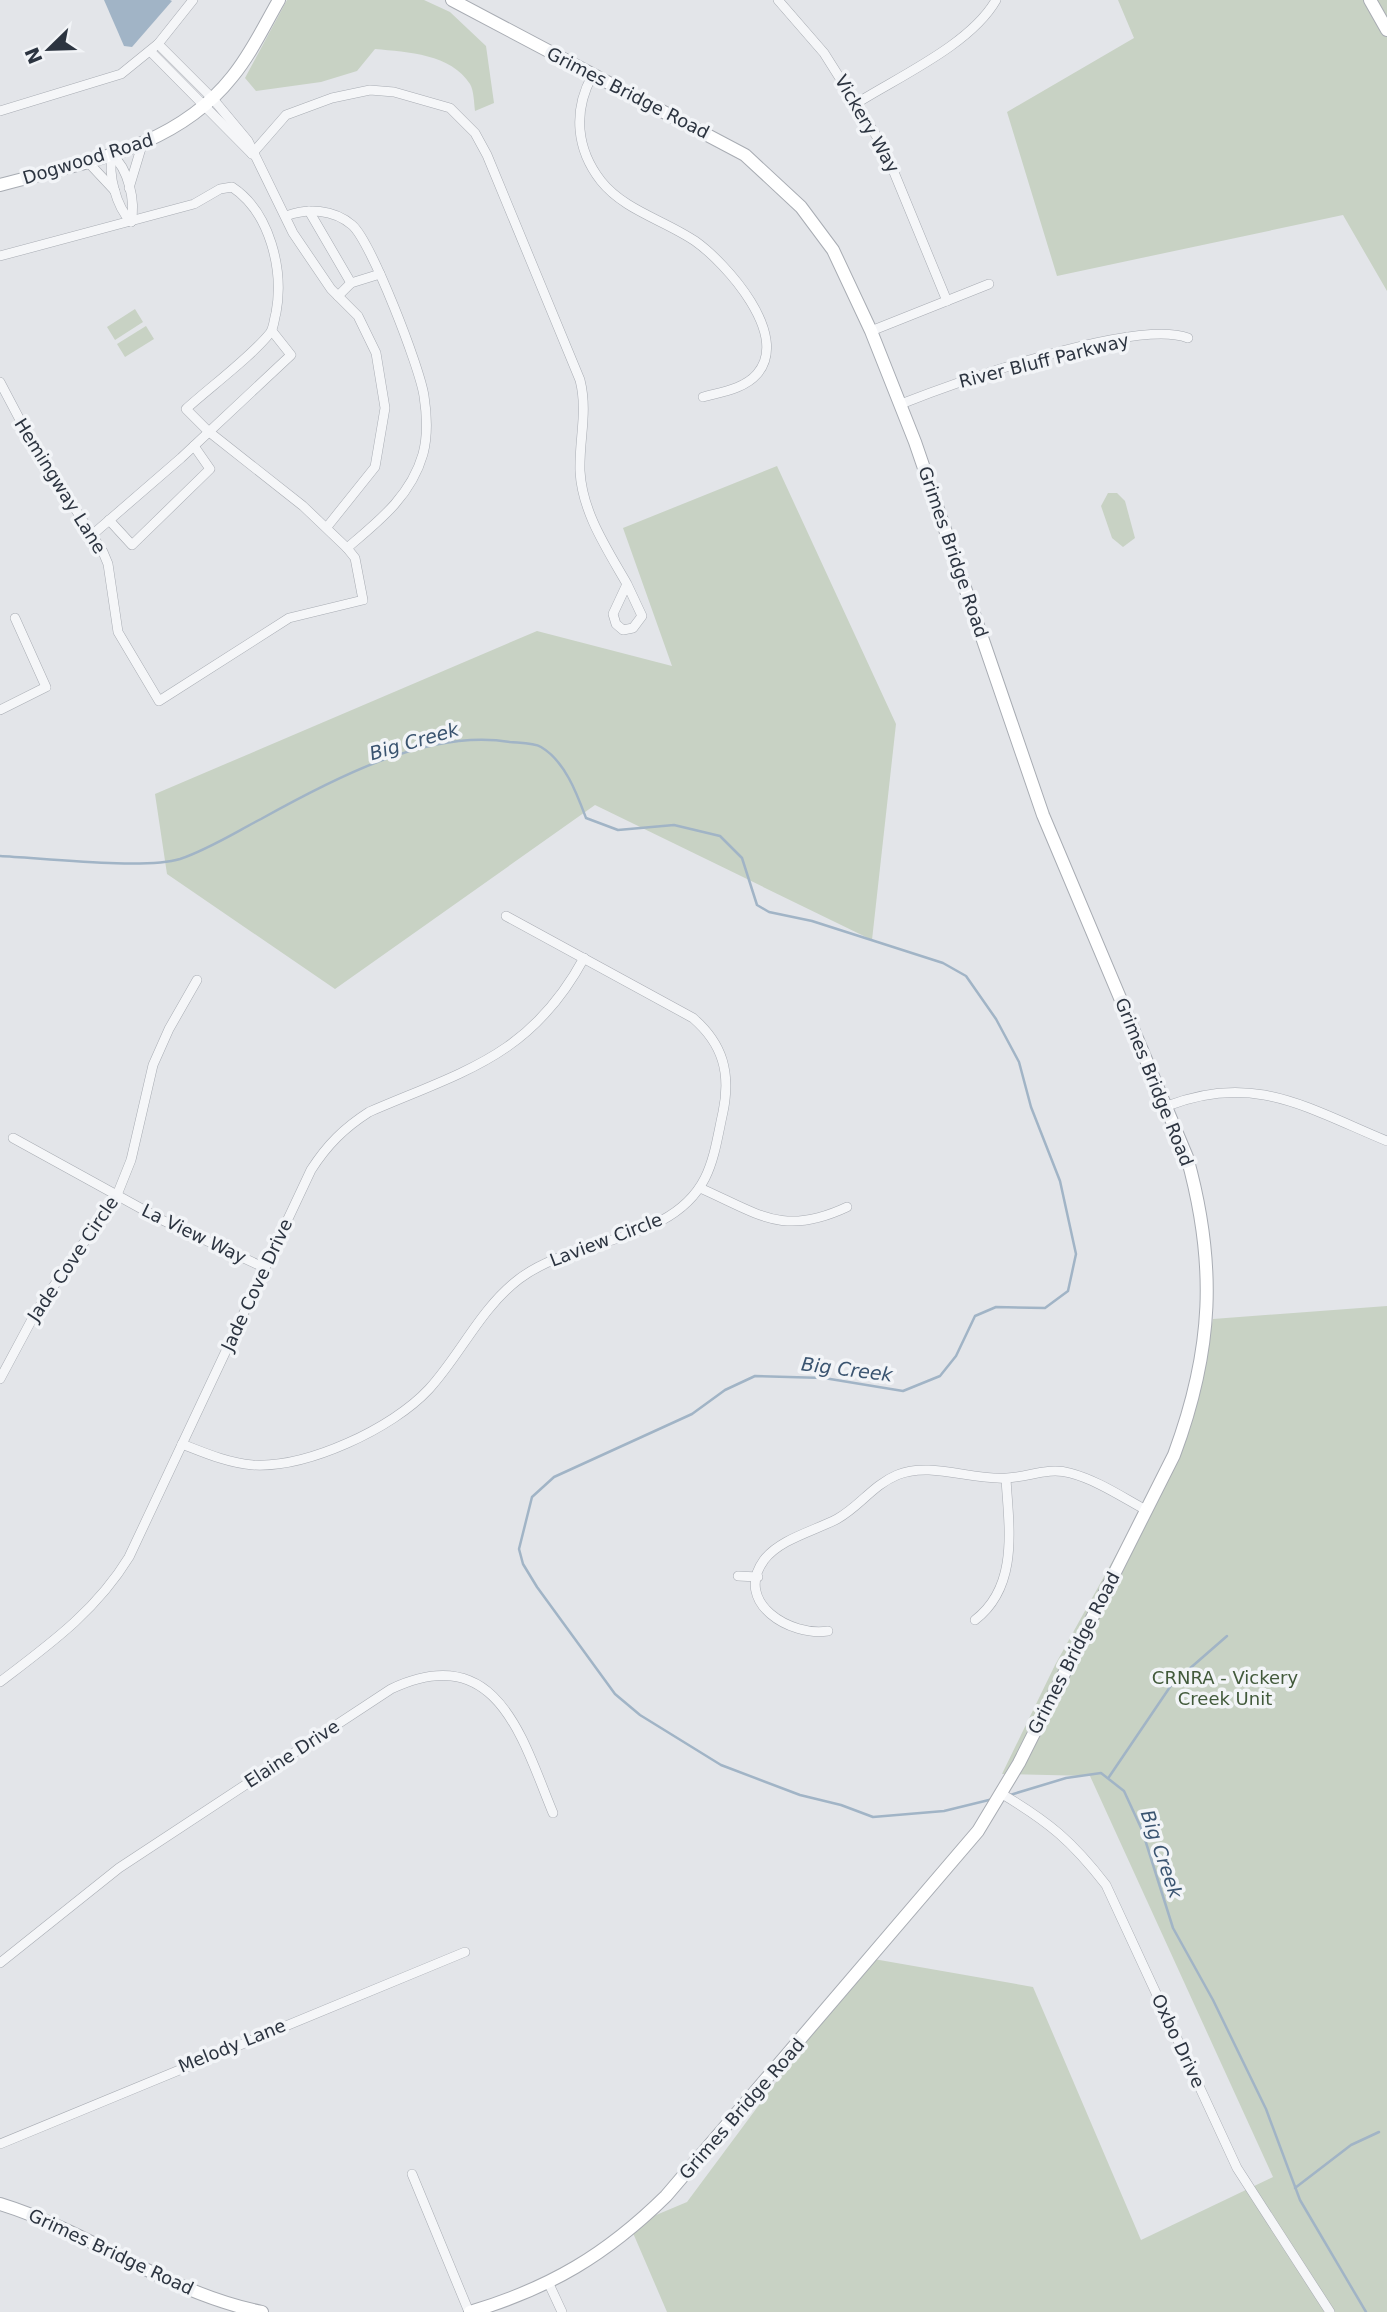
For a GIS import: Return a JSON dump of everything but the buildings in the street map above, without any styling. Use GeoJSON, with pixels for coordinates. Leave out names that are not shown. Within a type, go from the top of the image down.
{"type":"FeatureCollection","features":[{"type":"Feature","properties":{"kind":"street"},"geometry":{"type":"LineString","coordinates":[[0,111],[121,74],[151,52],[193,0]]}},
{"type":"Feature","properties":{"kind":"street","name":"Dogwood Road"},"geometry":{"type":"LineString","coordinates":[[0,185],[112,155],[142,145],[177,127],[209,102],[244,62],[279,0]]}},
{"type":"Feature","properties":{"kind":"street","name":"Grimes Bridge Road"},"geometry":{"type":"LineString","coordinates":[[452,0],[592,76],[701,129],[766,172],[802,206],[832,250],[871,331],[901,404],[1043,815],[1187,1157],[1200,1205],[1207,1254],[1208,1311],[1203,1360],[1191,1408],[1174,1455],[1019,1763],[978,1831],[666,2196],[611,2245],[549,2284],[469,2312]]}},
{"type":"Feature","properties":{"kind":"street","name":"Vickery Way"},"geometry":{"type":"LineString","coordinates":[[778,0],[824,53],[893,165],[947,301]]}},
{"type":"Feature","properties":{"kind":"street"},"geometry":{"type":"LineString","coordinates":[[857,103],[970,32],[988,14],[996,0]]}},
{"type":"Feature","properties":{"kind":"street"},"geometry":{"type":"LineString","coordinates":[[1370,0],[1387,30]]}},
{"type":"Feature","properties":{"kind":"street"},"geometry":{"type":"LineString","coordinates":[[158,44],[191,76],[209,102],[248,141],[312,263],[358,316],[376,353],[385,394],[385,422],[375,467],[327,527]]}},
{"type":"Feature","properties":{"kind":"street"},"geometry":{"type":"LineString","coordinates":[[151,52],[183,84],[209,102]]}},
{"type":"Feature","properties":{"kind":"street"},"geometry":{"type":"LineString","coordinates":[[183,84],[191,76]]}},
{"type":"Feature","properties":{"kind":"street"},"geometry":{"type":"LineString","coordinates":[[592,76],[583,93],[578,114],[582,142],[592,169],[626,203],[682,233],[718,261],[746,296],[765,333],[766,355],[757,374],[742,386],[703,397]]}},
{"type":"Feature","properties":{"kind":"street"},"geometry":{"type":"LineString","coordinates":[[253,154],[286,115],[332,98],[370,90],[422,98],[461,116],[487,155],[580,380],[585,405],[580,471],[584,498],[627,584],[642,616],[633,628],[623,630],[616,624],[613,614],[627,584]]}},
{"type":"Feature","properties":{"kind":"street"},"geometry":{"type":"LineString","coordinates":[[129,190],[142,145]]}},
{"type":"Feature","properties":{"kind":"street"},"geometry":{"type":"LineString","coordinates":[[112,155],[121,162],[129,190],[134,208],[131,222],[121,212],[110,166],[112,155]]}},
{"type":"Feature","properties":{"kind":"street"},"geometry":{"type":"LineString","coordinates":[[87,162],[117,193]]}},
{"type":"Feature","properties":{"kind":"street"},"geometry":{"type":"LineString","coordinates":[[0,256],[194,204],[220,190],[232,187],[243,195],[263,222],[272,248],[279,296],[272,331],[291,355],[194,446],[92,535]]}},
{"type":"Feature","properties":{"kind":"street"},"geometry":{"type":"LineString","coordinates":[[286,216],[309,211],[340,217],[362,236],[380,274],[422,383],[426,436],[419,466],[407,490],[388,513],[347,548]]}},
{"type":"Feature","properties":{"kind":"street"},"geometry":{"type":"LineString","coordinates":[[309,211],[351,284]]}},
{"type":"Feature","properties":{"kind":"street"},"geometry":{"type":"LineString","coordinates":[[338,296],[351,284],[380,274]]}},
{"type":"Feature","properties":{"kind":"street"},"geometry":{"type":"LineString","coordinates":[[871,331],[989,284]]}},
{"type":"Feature","properties":{"kind":"street","name":"Hemingway Lane"},"geometry":{"type":"LineString","coordinates":[[0,382],[29,436],[108,565],[118,632],[159,701],[289,618],[363,600],[355,558],[347,548],[327,527],[208,431],[186,409],[272,331]]}},
{"type":"Feature","properties":{"kind":"street","name":"River Bluff Parkway"},"geometry":{"type":"LineString","coordinates":[[901,404],[972,376],[1072,350],[1160,332],[1188,338]]}},
{"type":"Feature","properties":{"kind":"street"},"geometry":{"type":"LineString","coordinates":[[109,520],[132,545],[210,469],[194,446]]}},
{"type":"Feature","properties":{"kind":"street"},"geometry":{"type":"LineString","coordinates":[[0,710],[46,687],[15,618]]}},
{"type":"Feature","properties":{"kind":"street","name":"Laview Circle"},"geometry":{"type":"LineString","coordinates":[[182,1444],[231,1462],[274,1464],[309,1457],[376,1428],[404,1412],[428,1391],[486,1311],[521,1278],[565,1253],[662,1221],[683,1207],[700,1188],[712,1162],[726,1094],[726,1070],[719,1049],[707,1031],[693,1018],[506,916]]}},
{"type":"Feature","properties":{"kind":"street","name":"Jade Cove Drive"},"geometry":{"type":"LineString","coordinates":[[0,1682],[79,1622],[114,1581],[129,1557],[311,1170],[336,1137],[369,1112],[484,1062],[514,1044],[553,1008],[584,958]]}},
{"type":"Feature","properties":{"kind":"street","name":"Jade Cove Circle"},"geometry":{"type":"LineString","coordinates":[[0,1380],[37,1310],[117,1195],[131,1160],[153,1065],[169,1029],[197,980]]}},
{"type":"Feature","properties":{"kind":"street"},"geometry":{"type":"LineString","coordinates":[[1167,1107],[1212,1092],[1258,1092],[1286,1100],[1387,1141]]}},
{"type":"Feature","properties":{"kind":"street","name":"La View Way"},"geometry":{"type":"LineString","coordinates":[[13,1138],[117,1195],[265,1268]]}},
{"type":"Feature","properties":{"kind":"street"},"geometry":{"type":"LineString","coordinates":[[700,1188],[786,1223],[821,1220],[847,1207]]}},
{"type":"Feature","properties":{"kind":"street"},"geometry":{"type":"LineString","coordinates":[[828,1632],[807,1632],[774,1619],[760,1600],[758,1577],[764,1561],[775,1548],[840,1517],[879,1485],[897,1475],[925,1470],[1006,1479],[1045,1471],[1068,1472],[1146,1510]]}},
{"type":"Feature","properties":{"kind":"street"},"geometry":{"type":"LineString","coordinates":[[975,1620],[992,1603],[1007,1567],[1009,1543],[1006,1479]]}},
{"type":"Feature","properties":{"kind":"street"},"geometry":{"type":"LineString","coordinates":[[738,1576],[758,1577]]}},
{"type":"Feature","properties":{"kind":"street","name":"Elaine Drive"},"geometry":{"type":"LineString","coordinates":[[0,1963],[119,1868],[391,1689],[410,1680],[431,1676],[454,1678],[478,1686],[498,1700],[516,1724],[553,1813]]}},
{"type":"Feature","properties":{"kind":"street","name":"Oxbo Drive"},"geometry":{"type":"LineString","coordinates":[[1002,1794],[1044,1818],[1083,1855],[1106,1885],[1237,2168],[1330,2312]]}},
{"type":"Feature","properties":{"kind":"street","name":"Melody Lane"},"geometry":{"type":"LineString","coordinates":[[0,2144],[464,1952]]}},
{"type":"Feature","properties":{"kind":"street"},"geometry":{"type":"LineString","coordinates":[[412,2174],[469,2312]]}},
{"type":"Feature","properties":{"kind":"street","name":"Grimes Bridge Road"},"geometry":{"type":"LineString","coordinates":[[0,2204],[61,2226],[170,2282],[260,2312]]}},
{"type":"Feature","properties":{"kind":"street"},"geometry":{"type":"LineString","coordinates":[[549,2284],[562,2312]]}},
{"type":"Feature","properties":{"kind":"green space"},"geometry":{"type":"Polygon","coordinates":[[[287,0],[424,0],[450,12],[486,46],[494,103],[475,111],[470,84],[452,66],[415,53],[375,49],[357,71],[321,82],[256,91],[245,78],[287,0]]]}},
{"type":"Feature","properties":{"kind":"green space"},"geometry":{"type":"Polygon","coordinates":[[[1118,0],[1387,0],[1387,291],[1343,215],[1057,276],[1007,112],[1134,38],[1118,0]]]}},
{"type":"Feature","properties":{"kind":"green space"},"geometry":{"type":"Polygon","coordinates":[[[135,309],[143,322],[115,340],[107,327],[135,309]]]}},
{"type":"Feature","properties":{"kind":"green space"},"geometry":{"type":"Polygon","coordinates":[[[146,326],[154,339],[125,357],[117,344],[146,326]]]}},
{"type":"Feature","properties":{"kind":"green space"},"geometry":{"type":"Polygon","coordinates":[[[777,466],[896,724],[872,940],[595,805],[335,989],[167,874],[155,794],[537,631],[672,666],[623,528],[777,466]]]}},
{"type":"Feature","properties":{"kind":"green space"},"geometry":{"type":"Polygon","coordinates":[[[1108,493],[1117,493],[1125,501],[1135,538],[1123,547],[1112,538],[1101,506],[1108,493]]]}},
{"type":"Feature","properties":{"kind":"green space","name":"CRNRA - Vickery Creek Unit"},"geometry":{"type":"Polygon","coordinates":[[[1387,1306],[1387,2312],[667,2312],[630,2226],[687,2202],[868,1958],[1033,1987],[1141,2240],[1273,2177],[1090,1776],[1002,1774],[1055,1665],[1194,1414],[1213,1319],[1387,1306]]]}},
{"type":"Feature","properties":{"kind":"water"},"geometry":{"type":"Polygon","coordinates":[[[104,0],[172,1],[132,47],[124,46],[104,0]]]}},
{"type":"Feature","properties":{"kind":"waterway","name":"Big Creek"},"geometry":{"type":"LineString","coordinates":[[0,856],[118,863],[180,859],[211,846],[318,789],[381,761],[446,743],[479,740],[526,743],[541,747],[557,761],[569,779],[586,818],[618,830],[674,825],[720,836],[742,858],[757,905],[769,912],[812,921],[943,963],[966,976],[996,1019],[1019,1062],[1031,1107],[1060,1181],[1076,1254],[1068,1291],[1045,1308],[996,1307],[975,1316],[956,1356],[940,1376],[903,1391],[824,1378],[755,1376],[725,1390],[692,1414],[554,1477],[532,1497],[519,1549],[523,1564],[537,1587],[615,1694],[640,1715],[721,1765],[800,1795],[841,1805],[873,1817],[944,1811],[993,1799]]}},
{"type":"Feature","properties":{"kind":"waterway"},"geometry":{"type":"LineString","coordinates":[[1109,1777],[1172,1684],[1227,1636]]}},
{"type":"Feature","properties":{"kind":"waterway","name":"Big Creek"},"geometry":{"type":"LineString","coordinates":[[1010,1795],[1066,1778],[1101,1773],[1124,1791],[1142,1830],[1173,1928],[1213,2000],[1266,2109],[1300,2200],[1366,2312]]}},
{"type":"Feature","properties":{"kind":"waterway"},"geometry":{"type":"LineString","coordinates":[[1295,2188],[1351,2145],[1379,2132]]}}]}
